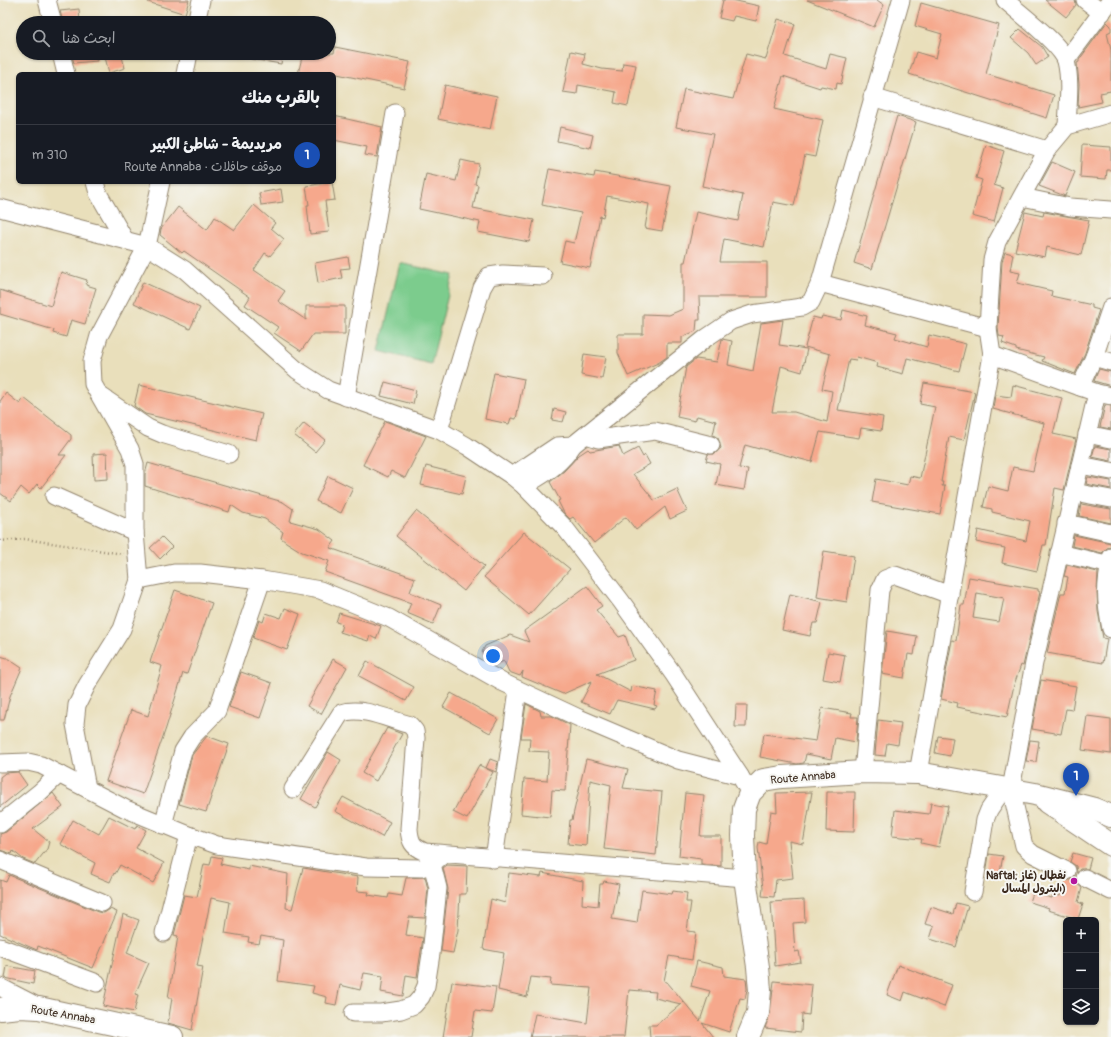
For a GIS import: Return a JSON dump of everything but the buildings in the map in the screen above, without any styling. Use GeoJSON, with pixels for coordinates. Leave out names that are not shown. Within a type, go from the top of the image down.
{"type":"FeatureCollection","features":[{"type":"Feature","properties":{"kind":"main road","name":"Route Annaba"},"geometry":{"type":"LineString","coordinates":[[748,1037],[758,1013],[760,990],[745,878],[743,836],[745,785],[782,777],[863,772],[918,773],[1035,794],[1094,809],[1111,816]]}},
{"type":"Feature","properties":{"kind":"main road","name":"Route Annaba"},"geometry":{"type":"LineString","coordinates":[[1035,794],[1111,845]]}},
{"type":"Feature","properties":{"kind":"main road","name":"Route Annaba"},"geometry":{"type":"LineString","coordinates":[[0,1009],[20,1007],[43,1009],[172,1037]]}},
{"type":"Feature","properties":{"kind":"street"},"geometry":{"type":"LineString","coordinates":[[47,0],[51,16]]}},
{"type":"Feature","properties":{"kind":"street"},"geometry":{"type":"LineString","coordinates":[[198,16],[201,0]]}},
{"type":"Feature","properties":{"kind":"street"},"geometry":{"type":"LineString","coordinates":[[518,481],[555,468],[566,456],[573,445],[586,434],[706,338],[731,321],[752,314],[802,307],[811,302],[820,283],[901,0]]}},
{"type":"Feature","properties":{"kind":"street"},"geometry":{"type":"LineString","coordinates":[[1005,0],[1057,46],[1066,60],[1069,93],[1067,126]]}},
{"type":"Feature","properties":{"kind":"street"},"geometry":{"type":"LineString","coordinates":[[1066,60],[1106,6],[1085,0]]}},
{"type":"Feature","properties":{"kind":"street"},"geometry":{"type":"LineString","coordinates":[[63,60],[66,72]]}},
{"type":"Feature","properties":{"kind":"street"},"geometry":{"type":"LineString","coordinates":[[185,72],[188,60]]}},
{"type":"Feature","properties":{"kind":"street"},"geometry":{"type":"LineString","coordinates":[[872,97],[1046,150]]}},
{"type":"Feature","properties":{"kind":"street"},"geometry":{"type":"LineString","coordinates":[[346,397],[395,113]]}},
{"type":"Feature","properties":{"kind":"street"},"geometry":{"type":"LineString","coordinates":[[918,773],[992,355],[988,328],[992,260],[997,242],[1046,150],[1067,126],[1111,113]]}},
{"type":"Feature","properties":{"kind":"street"},"geometry":{"type":"LineString","coordinates":[[96,184],[98,193],[126,240]]}},
{"type":"Feature","properties":{"kind":"street"},"geometry":{"type":"LineString","coordinates":[[87,788],[75,724],[78,705],[87,685],[122,629],[139,580],[135,532],[135,464],[130,449],[93,384],[92,361],[99,336],[147,246],[161,184]]}},
{"type":"Feature","properties":{"kind":"street"},"geometry":{"type":"LineString","coordinates":[[1022,197],[1070,207],[1111,210]]}},
{"type":"Feature","properties":{"kind":"street"},"geometry":{"type":"LineString","coordinates":[[0,208],[147,246],[185,270],[297,370],[328,390],[439,430],[468,446],[518,481],[566,528],[621,600],[745,785]]}},
{"type":"Feature","properties":{"kind":"street"},"geometry":{"type":"LineString","coordinates":[[439,430],[482,288],[489,276],[503,274],[543,276]]}},
{"type":"Feature","properties":{"kind":"street"},"geometry":{"type":"LineString","coordinates":[[820,283],[988,328]]}},
{"type":"Feature","properties":{"kind":"street"},"geometry":{"type":"LineString","coordinates":[[1080,387],[1094,357],[1111,307]]}},
{"type":"Feature","properties":{"kind":"street"},"geometry":{"type":"LineString","coordinates":[[973,892],[985,820],[989,810],[1007,788],[1034,662],[1087,434],[1104,395],[992,355]]}},
{"type":"Feature","properties":{"kind":"street"},"geometry":{"type":"LineString","coordinates":[[1094,357],[1111,362]]}},
{"type":"Feature","properties":{"kind":"street"},"geometry":{"type":"LineString","coordinates":[[99,395],[148,428],[162,434],[229,454]]}},
{"type":"Feature","properties":{"kind":"street"},"geometry":{"type":"LineString","coordinates":[[586,434],[598,439],[655,431],[711,445]]}},
{"type":"Feature","properties":{"kind":"street"},"geometry":{"type":"LineString","coordinates":[[1087,434],[1111,439]]}},
{"type":"Feature","properties":{"kind":"street"},"geometry":{"type":"LineString","coordinates":[[1080,465],[1111,471]]}},
{"type":"Feature","properties":{"kind":"street"},"geometry":{"type":"LineString","coordinates":[[1074,492],[1111,499]]}},
{"type":"Feature","properties":{"kind":"street"},"geometry":{"type":"LineString","coordinates":[[54,496],[135,532]]}},
{"type":"Feature","properties":{"kind":"street"},"geometry":{"type":"LineString","coordinates":[[1066,523],[1111,533]]}},
{"type":"Feature","properties":{"kind":"street"},"geometry":{"type":"LineString","coordinates":[[1059,553],[1110,562],[1106,602],[1111,629]]}},
{"type":"Feature","properties":{"kind":"street"},"geometry":{"type":"LineString","coordinates":[[139,580],[174,573],[200,573],[262,580],[320,590],[389,618],[518,690],[579,718],[678,760],[745,785]]}},
{"type":"Feature","properties":{"kind":"street"},"geometry":{"type":"LineString","coordinates":[[863,772],[880,590],[886,579],[895,575],[950,594]]}},
{"type":"Feature","properties":{"kind":"street"},"geometry":{"type":"LineString","coordinates":[[163,825],[183,750],[192,737],[217,711],[262,580]]}},
{"type":"Feature","properties":{"kind":"street"},"geometry":{"type":"LineString","coordinates":[[494,859],[518,690]]}},
{"type":"Feature","properties":{"kind":"street"},"geometry":{"type":"LineString","coordinates":[[293,789],[341,713],[351,710],[360,711],[410,726],[416,731],[416,738],[408,828],[410,842],[416,849],[425,852],[438,860]]}},
{"type":"Feature","properties":{"kind":"street"},"geometry":{"type":"LineString","coordinates":[[0,763],[28,762],[41,765],[87,788],[114,804],[188,835],[217,845],[366,867],[421,868],[438,860],[494,859],[745,878]]}},
{"type":"Feature","properties":{"kind":"street"},"geometry":{"type":"LineString","coordinates":[[0,824],[40,792],[59,774]]}},
{"type":"Feature","properties":{"kind":"street"},"geometry":{"type":"LineString","coordinates":[[1007,788],[1024,846],[1033,854],[1068,871]]}},
{"type":"Feature","properties":{"kind":"street"},"geometry":{"type":"LineString","coordinates":[[164,933],[188,835]]}},
{"type":"Feature","properties":{"kind":"street"},"geometry":{"type":"LineString","coordinates":[[0,860],[102,903]]}},
{"type":"Feature","properties":{"kind":"street"},"geometry":{"type":"LineString","coordinates":[[353,1013],[381,1013],[401,1010],[414,1005],[420,997],[426,986],[431,954],[438,888],[438,860]]}},
{"type":"Feature","properties":{"kind":"street"},"geometry":{"type":"LineString","coordinates":[[1085,878],[1111,891]]}},
{"type":"Feature","properties":{"kind":"street"},"geometry":{"type":"LineString","coordinates":[[0,948],[97,983]]}},
{"type":"Feature","properties":{"kind":"street"},"geometry":{"type":"LineString","coordinates":[[0,988],[43,1009]]}},
{"type":"Feature","properties":{"kind":"path"},"geometry":{"type":"LineString","coordinates":[[0,541],[25,539],[101,552],[138,555]]}},
{"type":"Feature","properties":{"kind":"green space"},"geometry":{"type":"Polygon","coordinates":[[[400,263],[453,275],[431,364],[379,351],[400,263]]]}},
{"type":"Feature","properties":{"kind":"place","name":"مريديمة - شاطئ الكبير"},"geometry":{"type":"Point","coordinates":[1076,796]}},
{"type":"Feature","properties":{"kind":"place","name":"Naftal; نفطال (غاز البترول المسال)"},"geometry":{"type":"Point","coordinates":[1074,881]}}]}
